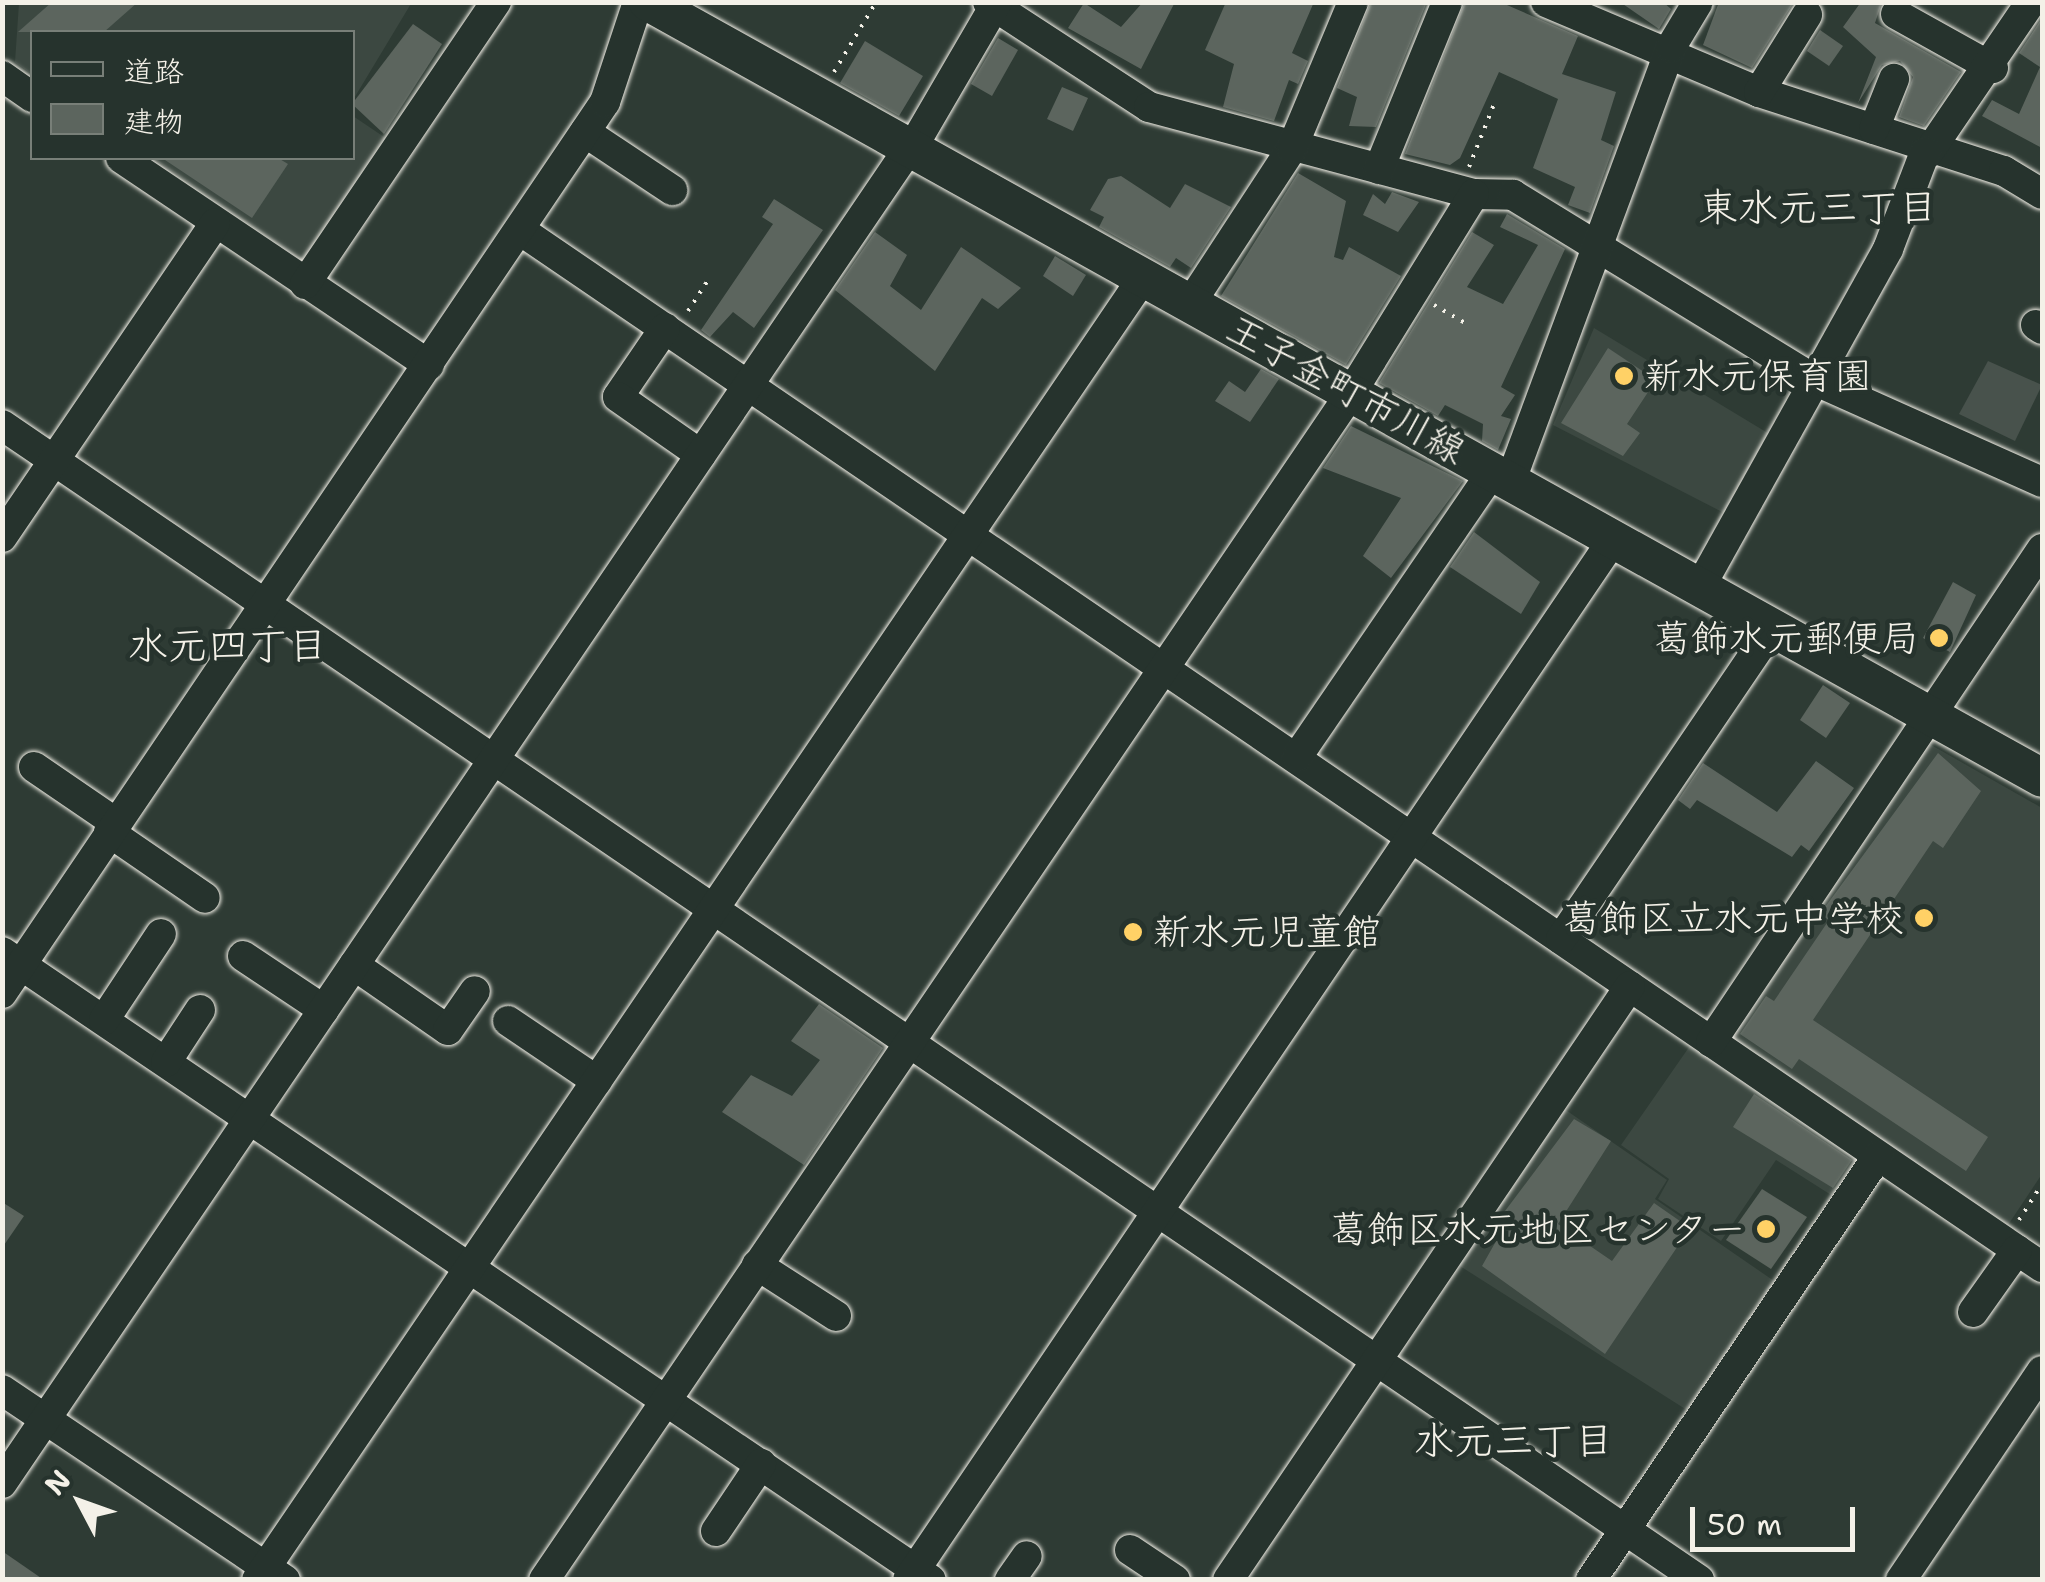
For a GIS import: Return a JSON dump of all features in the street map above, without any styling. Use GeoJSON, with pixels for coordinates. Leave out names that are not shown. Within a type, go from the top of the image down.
{"type":"FeatureCollection","features":[{"type":"Feature","properties":{"kind":"main road","name":"王子金町市川線"},"geometry":{"type":"LineString","coordinates":[[648,2],[2042,778]]}},
{"type":"Feature","properties":{"kind":"street"},"geometry":{"type":"LineString","coordinates":[[305,284],[496,2]]}},
{"type":"Feature","properties":{"kind":"street"},"geometry":{"type":"LineString","coordinates":[[2,993],[12,958],[112,828],[605,102],[638,2]]}},
{"type":"Feature","properties":{"kind":"street"},"geometry":{"type":"LineString","coordinates":[[1190,304],[1292,148],[1353,2]]}},
{"type":"Feature","properties":{"kind":"street"},"geometry":{"type":"LineString","coordinates":[[1379,169],[1447,2]]}},
{"type":"Feature","properties":{"kind":"street"},"geometry":{"type":"LineString","coordinates":[[1546,2],[1670,47],[1759,92],[1874,129],[1927,152],[2004,170],[2042,194]]}},
{"type":"Feature","properties":{"kind":"street"},"geometry":{"type":"LineString","coordinates":[[1297,757],[1502,475],[1598,244],[1670,47],[1698,2]]}},
{"type":"Feature","properties":{"kind":"street"},"geometry":{"type":"LineString","coordinates":[[1700,588],[1888,249],[1927,152],[1992,68],[2031,2]]}},
{"type":"Feature","properties":{"kind":"street"},"geometry":{"type":"LineString","coordinates":[[2,1482],[911,148],[993,4],[1150,107],[1468,192],[1513,196],[1598,244],[1816,381],[2042,482]]}},
{"type":"Feature","properties":{"kind":"street"},"geometry":{"type":"LineString","coordinates":[[1759,92],[1807,14]]}},
{"type":"Feature","properties":{"kind":"street"},"geometry":{"type":"LineString","coordinates":[[1896,14],[1992,68]]}},
{"type":"Feature","properties":{"kind":"street"},"geometry":{"type":"LineString","coordinates":[[2,76],[30,96]]}},
{"type":"Feature","properties":{"kind":"street"},"geometry":{"type":"LineString","coordinates":[[1874,129],[1894,79]]}},
{"type":"Feature","properties":{"kind":"street"},"geometry":{"type":"LineString","coordinates":[[585,132],[672,190]]}},
{"type":"Feature","properties":{"kind":"street"},"geometry":{"type":"LineString","coordinates":[[124,160],[429,365]]}},
{"type":"Feature","properties":{"kind":"street"},"geometry":{"type":"LineString","coordinates":[[544,1580],[1352,392],[1413,293],[1468,192]]}},
{"type":"Feature","properties":{"kind":"street"},"geometry":{"type":"LineString","coordinates":[[2,536],[216,222]]}},
{"type":"Feature","properties":{"kind":"street"},"geometry":{"type":"LineString","coordinates":[[520,230],[672,326],[747,386],[1878,1156],[2023,1250],[1973,1312]]}},
{"type":"Feature","properties":{"kind":"street"},"geometry":{"type":"LineString","coordinates":[[2,1390],[270,1575],[469,1268],[1143,278]]}},
{"type":"Feature","properties":{"kind":"street"},"geometry":{"type":"LineString","coordinates":[[672,326],[618,397],[701,455]]}},
{"type":"Feature","properties":{"kind":"street"},"geometry":{"type":"LineString","coordinates":[[2,426],[1699,1580]]}},
{"type":"Feature","properties":{"kind":"street"},"geometry":{"type":"LineString","coordinates":[[12,958],[761,1464],[918,1576],[1614,538]]}},
{"type":"Feature","properties":{"kind":"street"},"geometry":{"type":"LineString","coordinates":[[1712,1042],[2042,550]]}},
{"type":"Feature","properties":{"kind":"street"},"geometry":{"type":"LineString","coordinates":[[1562,939],[1773,628]]}},
{"type":"Feature","properties":{"kind":"street"},"geometry":{"type":"LineString","coordinates":[[34,766],[205,898]]}},
{"type":"Feature","properties":{"kind":"street"},"geometry":{"type":"LineString","coordinates":[[104,1020],[161,934]]}},
{"type":"Feature","properties":{"kind":"street"},"geometry":{"type":"LineString","coordinates":[[242,956],[324,1010]]}},
{"type":"Feature","properties":{"kind":"street"},"geometry":{"type":"LineString","coordinates":[[354,965],[448,1030],[475,992]]}},
{"type":"Feature","properties":{"kind":"street"},"geometry":{"type":"LineString","coordinates":[[1228,1580],[1630,986]]}},
{"type":"Feature","properties":{"kind":"street"},"geometry":{"type":"LineString","coordinates":[[166,1062],[200,1010]]}},
{"type":"Feature","properties":{"kind":"street"},"geometry":{"type":"LineString","coordinates":[[508,1021],[597,1080]]}},
{"type":"Feature","properties":{"kind":"street"},"geometry":{"type":"LineString","coordinates":[[1591,1580],[1878,1156]]}},
{"type":"Feature","properties":{"kind":"street"},"geometry":{"type":"LineString","coordinates":[[758,1265],[836,1316]]}},
{"type":"Feature","properties":{"kind":"street"},"geometry":{"type":"LineString","coordinates":[[1900,1580],[2042,1371]]}},
{"type":"Feature","properties":{"kind":"street"},"geometry":{"type":"LineString","coordinates":[[716,1531],[761,1464]]}},
{"type":"Feature","properties":{"kind":"street"},"geometry":{"type":"LineString","coordinates":[[1130,1550],[1175,1580]]}},
{"type":"Feature","properties":{"kind":"path"},"geometry":{"type":"LineString","coordinates":[[815,94],[876,2]]}},
{"type":"Feature","properties":{"kind":"path"},"geometry":{"type":"LineString","coordinates":[[1468,192],[1496,99]]}},
{"type":"Feature","properties":{"kind":"path"},"geometry":{"type":"LineString","coordinates":[[672,326],[709,279]]}},
{"type":"Feature","properties":{"kind":"path"},"geometry":{"type":"LineString","coordinates":[[1413,293],[1465,323]]}},
{"type":"Feature","properties":{"kind":"path"},"geometry":{"type":"LineString","coordinates":[[2023,1250],[2042,1184]]}},
{"type":"Feature","properties":{"kind":"shaded area"},"geometry":{"type":"Polygon","coordinates":[[[412,2],[355,97],[355,30],[30,30],[30,73],[15,62],[19,3],[412,2]]]}},
{"type":"Feature","properties":{"kind":"shaded area"},"geometry":{"type":"Polygon","coordinates":[[[355,117],[390,141],[307,264],[156,160],[355,160],[355,117]]]}},
{"type":"Feature","properties":{"kind":"shaded area","name":"新水元保育園"},"geometry":{"type":"Polygon","coordinates":[[[1594,328],[1776,438],[1730,516],[1553,425],[1594,328]]]}},
{"type":"Feature","properties":{"kind":"shaded area"},"geometry":{"type":"Polygon","coordinates":[[[1988,361],[2042,385],[2015,441],[1959,414],[1988,361]]]}},
{"type":"Feature","properties":{"kind":"shaded area","name":"葛飾区立水元中学校"},"geometry":{"type":"Polygon","coordinates":[[[1924,741],[2042,808],[2042,1174],[2008,1225],[1734,1041],[1731,1028],[1924,741]]]}},
{"type":"Feature","properties":{"kind":"shaded area"},"geometry":{"type":"Polygon","coordinates":[[[1694,1040],[1870,1156],[1839,1200],[1776,1160],[1721,1241],[1658,1199],[1669,1179],[1621,1145],[1694,1040]]]}},
{"type":"Feature","properties":{"kind":"shaded area"},"geometry":{"type":"Polygon","coordinates":[[[1560,1106],[1667,1180],[1655,1199],[1777,1283],[1690,1412],[1452,1261],[1560,1106]]]}},
{"type":"Feature","properties":{"kind":"building"},"geometry":{"type":"Polygon","coordinates":[[[52,2],[138,2],[106,30],[18,32],[52,2]]]}},
{"type":"Feature","properties":{"kind":"building"},"geometry":{"type":"Polygon","coordinates":[[[1143,2],[1175,2],[1141,69],[1068,28],[1084,3],[1121,27],[1143,2]]]}},
{"type":"Feature","properties":{"kind":"building"},"geometry":{"type":"Polygon","coordinates":[[[1226,2],[1314,2],[1292,53],[1308,61],[1298,84],[1289,80],[1274,121],[1223,107],[1234,64],[1205,50],[1226,2]]]}},
{"type":"Feature","properties":{"kind":"building"},"geometry":{"type":"Polygon","coordinates":[[[1371,2],[1427,2],[1376,127],[1349,126],[1357,97],[1337,88],[1371,2]]]}},
{"type":"Feature","properties":{"kind":"building"},"geometry":{"type":"Polygon","coordinates":[[[1465,2],[1500,2],[1578,36],[1562,74],[1616,92],[1601,140],[1614,146],[1590,213],[1568,205],[1575,187],[1533,168],[1558,99],[1499,72],[1460,158],[1450,165],[1405,154],[1465,2]]]}},
{"type":"Feature","properties":{"kind":"building"},"geometry":{"type":"Polygon","coordinates":[[[1620,2],[1663,2],[1671,9],[1659,29],[1620,2]]]}},
{"type":"Feature","properties":{"kind":"building"},"geometry":{"type":"Polygon","coordinates":[[[1719,2],[1794,2],[1752,68],[1703,45],[1719,2]]]}},
{"type":"Feature","properties":{"kind":"building"},"geometry":{"type":"Polygon","coordinates":[[[1861,2],[1882,2],[1875,23],[1961,72],[1924,126],[1899,117],[1913,77],[1900,61],[1882,65],[1858,103],[1876,57],[1843,27],[1861,2]]]}},
{"type":"Feature","properties":{"kind":"building"},"geometry":{"type":"Polygon","coordinates":[[[2042,18],[2042,148],[1982,116],[1992,100],[2019,114],[2040,67],[2019,53],[2042,18]]]}},
{"type":"Feature","properties":{"kind":"building"},"geometry":{"type":"Polygon","coordinates":[[[413,24],[442,44],[384,134],[355,107],[355,100],[413,24]]]}},
{"type":"Feature","properties":{"kind":"building"},"geometry":{"type":"Polygon","coordinates":[[[1820,30],[1843,46],[1829,66],[1807,51],[1820,30]]]}},
{"type":"Feature","properties":{"kind":"building"},"geometry":{"type":"Polygon","coordinates":[[[998,38],[1018,50],[992,96],[971,84],[998,38]]]}},
{"type":"Feature","properties":{"kind":"building"},"geometry":{"type":"Polygon","coordinates":[[[865,41],[923,76],[899,116],[840,83],[865,41]]]}},
{"type":"Feature","properties":{"kind":"building"},"geometry":{"type":"Polygon","coordinates":[[[1062,87],[1088,98],[1073,131],[1047,119],[1062,87]]]}},
{"type":"Feature","properties":{"kind":"building"},"geometry":{"type":"Polygon","coordinates":[[[165,160],[281,160],[288,164],[252,218],[165,160]]]}},
{"type":"Feature","properties":{"kind":"building"},"geometry":{"type":"Polygon","coordinates":[[[1298,173],[1346,201],[1334,257],[1343,260],[1349,247],[1401,276],[1346,365],[1221,296],[1298,173]]]}},
{"type":"Feature","properties":{"kind":"building"},"geometry":{"type":"Polygon","coordinates":[[[1121,176],[1170,208],[1185,184],[1231,207],[1191,268],[1176,258],[1170,267],[1099,227],[1104,217],[1090,210],[1108,179],[1121,176]]]}},
{"type":"Feature","properties":{"kind":"building"},"geometry":{"type":"Polygon","coordinates":[[[1392,192],[1419,202],[1398,232],[1363,215],[1373,194],[1385,204],[1392,192]]]}},
{"type":"Feature","properties":{"kind":"building"},"geometry":{"type":"Polygon","coordinates":[[[774,199],[823,230],[754,328],[733,312],[710,337],[701,330],[773,224],[762,217],[774,199]]]}},
{"type":"Feature","properties":{"kind":"building"},"geometry":{"type":"Polygon","coordinates":[[[1507,214],[1565,249],[1501,387],[1515,395],[1501,416],[1511,419],[1498,450],[1482,441],[1483,424],[1445,405],[1438,416],[1379,383],[1472,232],[1494,245],[1467,287],[1503,304],[1538,245],[1500,227],[1507,214]]]}},
{"type":"Feature","properties":{"kind":"building"},"geometry":{"type":"Polygon","coordinates":[[[875,232],[907,255],[890,286],[921,310],[961,247],[1021,288],[998,309],[982,298],[935,371],[835,290],[875,232]]]}},
{"type":"Feature","properties":{"kind":"building"},"geometry":{"type":"Polygon","coordinates":[[[1055,256],[1086,275],[1073,296],[1043,276],[1055,256]]]}},
{"type":"Feature","properties":{"kind":"building"},"geometry":{"type":"Polygon","coordinates":[[[1608,348],[1656,380],[1627,424],[1640,433],[1623,456],[1561,423],[1608,348]]]}},
{"type":"Feature","properties":{"kind":"building"},"geometry":{"type":"Polygon","coordinates":[[[1261,369],[1279,379],[1250,422],[1215,401],[1229,381],[1245,392],[1261,369]]]}},
{"type":"Feature","properties":{"kind":"building"},"geometry":{"type":"Polygon","coordinates":[[[1351,426],[1463,481],[1391,578],[1363,556],[1401,498],[1323,468],[1351,426]]]}},
{"type":"Feature","properties":{"kind":"building"},"geometry":{"type":"Polygon","coordinates":[[[1474,532],[1540,582],[1521,614],[1450,567],[1474,532]]]}},
{"type":"Feature","properties":{"kind":"building"},"geometry":{"type":"Polygon","coordinates":[[[1953,582],[1976,595],[1950,652],[1923,638],[1953,582]]]}},
{"type":"Feature","properties":{"kind":"building"},"geometry":{"type":"Polygon","coordinates":[[[1823,685],[1850,703],[1826,738],[1800,720],[1823,685]]]}},
{"type":"Feature","properties":{"kind":"building"},"geometry":{"type":"Polygon","coordinates":[[[1938,753],[1981,791],[1943,848],[1933,841],[1813,1020],[1988,1137],[1966,1171],[1799,1059],[1792,1069],[1740,1034],[1766,996],[1774,1001],[1829,920],[1820,914],[1938,753]]]}},
{"type":"Feature","properties":{"kind":"building"},"geometry":{"type":"Polygon","coordinates":[[[1816,761],[1854,788],[1809,851],[1801,845],[1792,857],[1697,800],[1690,809],[1678,800],[1703,763],[1777,812],[1816,761]]]}},
{"type":"Feature","properties":{"kind":"building"},"geometry":{"type":"Polygon","coordinates":[[[819,1004],[883,1048],[804,1165],[722,1112],[751,1075],[792,1096],[820,1060],[791,1041],[819,1004]]]}},
{"type":"Feature","properties":{"kind":"building"},"geometry":{"type":"Polygon","coordinates":[[[1754,1094],[1852,1160],[1833,1188],[1733,1127],[1754,1094]]]}},
{"type":"Feature","properties":{"kind":"building"},"geometry":{"type":"Polygon","coordinates":[[[1574,1119],[1611,1141],[1558,1224],[1612,1261],[1654,1203],[1690,1228],[1605,1354],[1482,1266],[1504,1227],[1496,1223],[1574,1119]]]}},
{"type":"Feature","properties":{"kind":"building","name":"葛飾区水元地区センター"},"geometry":{"type":"Polygon","coordinates":[[[1762,1189],[1807,1217],[1771,1269],[1726,1240],[1762,1189]]]}},
{"type":"Feature","properties":{"kind":"building"},"geometry":{"type":"Polygon","coordinates":[[[2,1202],[24,1216],[2,1248],[2,1202]]]}},
{"type":"Feature","properties":{"kind":"building"},"geometry":{"type":"Polygon","coordinates":[[[2,1551],[44,1580],[2,1580],[2,1551]]]}},
{"type":"Feature","properties":{"kind":"place","name":"新水元保育園"},"geometry":{"type":"Point","coordinates":[1624,376]}},
{"type":"Feature","properties":{"kind":"place","name":"葛飾水元郵便局"},"geometry":{"type":"Point","coordinates":[1939,638]}},
{"type":"Feature","properties":{"kind":"place","name":"葛飾区立水元中学校"},"geometry":{"type":"Point","coordinates":[1924,918]}},
{"type":"Feature","properties":{"kind":"place","name":"新水元児童館"},"geometry":{"type":"Point","coordinates":[1133,932]}},
{"type":"Feature","properties":{"kind":"place","name":"葛飾区水元地区センター"},"geometry":{"type":"Point","coordinates":[1766,1229]}},
{"type":"Feature","properties":{"kind":"district","name":"東水元三丁目"},"geometry":{"type":"Point","coordinates":[1818,207]}},
{"type":"Feature","properties":{"kind":"district","name":"水元四丁目"},"geometry":{"type":"Point","coordinates":[228,645]}},
{"type":"Feature","properties":{"kind":"district","name":"水元三丁目"},"geometry":{"type":"Point","coordinates":[1514,1440]}}]}
